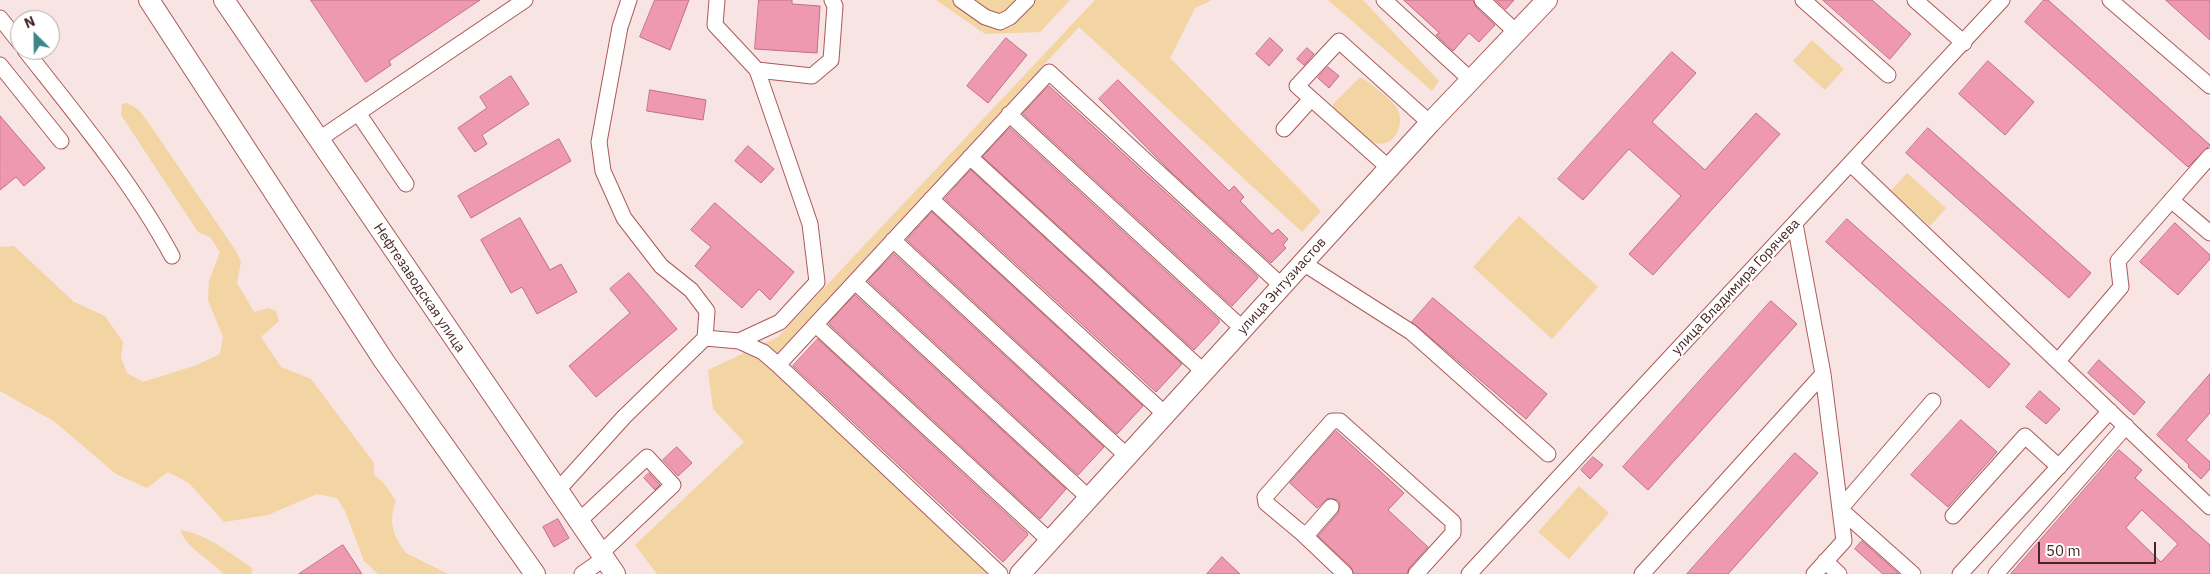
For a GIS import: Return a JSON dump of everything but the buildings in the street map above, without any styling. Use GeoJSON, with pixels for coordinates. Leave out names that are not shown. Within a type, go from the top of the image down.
{"type":"FeatureCollection","features":[{"type":"Feature","properties":{"kind":"main road"},"geometry":{"type":"LineString","coordinates":[[149,0],[384,362],[535,574]]}},
{"type":"Feature","properties":{"kind":"main road","name":"Нефтезаводская улица"},"geometry":{"type":"LineString","coordinates":[[224,0],[607,561]]}},
{"type":"Feature","properties":{"kind":"main road","name":"улица Энтузиастов"},"geometry":{"type":"LineString","coordinates":[[1020,574],[1126,455],[1430,123],[1547,0]]}},
{"type":"Feature","properties":{"kind":"street"},"geometry":{"type":"LineString","coordinates":[[318,140],[526,0]]}},
{"type":"Feature","properties":{"kind":"street"},"geometry":{"type":"LineString","coordinates":[[558,490],[624,417],[705,338],[707,311],[691,290],[661,266],[624,218],[603,170],[599,142],[620,27],[629,0]]}},
{"type":"Feature","properties":{"kind":"street"},"geometry":{"type":"LineString","coordinates":[[717,0],[715,25],[757,70],[810,224],[817,282],[780,322],[739,341]]}},
{"type":"Feature","properties":{"kind":"street"},"geometry":{"type":"LineString","coordinates":[[757,70],[812,76],[831,60],[835,6],[832,0]]}},
{"type":"Feature","properties":{"kind":"street"},"geometry":{"type":"LineString","coordinates":[[961,0],[985,17],[1000,22],[1010,17],[1027,0]]}},
{"type":"Feature","properties":{"kind":"street"},"geometry":{"type":"LineString","coordinates":[[1384,0],[1471,80]]}},
{"type":"Feature","properties":{"kind":"street"},"geometry":{"type":"LineString","coordinates":[[1482,0],[1516,32]]}},
{"type":"Feature","properties":{"kind":"street"},"geometry":{"type":"LineString","coordinates":[[1804,0],[1888,75]]}},
{"type":"Feature","properties":{"kind":"street"},"geometry":{"type":"LineString","coordinates":[[1915,0],[1964,43]]}},
{"type":"Feature","properties":{"kind":"street","name":"улица Владимира Горячева"},"geometry":{"type":"LineString","coordinates":[[1469,574],[2002,0]]}},
{"type":"Feature","properties":{"kind":"street"},"geometry":{"type":"LineString","coordinates":[[2110,0],[2210,86]]}},
{"type":"Feature","properties":{"kind":"street"},"geometry":{"type":"LineString","coordinates":[[0,18],[10,30]]}},
{"type":"Feature","properties":{"kind":"street"},"geometry":{"type":"LineString","coordinates":[[1389,168],[1297,86],[1338,41],[1430,123]]}},
{"type":"Feature","properties":{"kind":"street"},"geometry":{"type":"LineString","coordinates":[[33,60],[91,134],[158,230],[172,256]]}},
{"type":"Feature","properties":{"kind":"street"},"geometry":{"type":"LineString","coordinates":[[0,65],[61,141]]}},
{"type":"Feature","properties":{"kind":"street"},"geometry":{"type":"LineString","coordinates":[[778,365],[1049,72],[1282,286]]}},
{"type":"Feature","properties":{"kind":"street"},"geometry":{"type":"LineString","coordinates":[[1284,129],[1311,99]]}},
{"type":"Feature","properties":{"kind":"street"},"geometry":{"type":"LineString","coordinates":[[358,113],[406,184]]}},
{"type":"Feature","properties":{"kind":"street"},"geometry":{"type":"LineString","coordinates":[[1009,114],[1243,329]]}},
{"type":"Feature","properties":{"kind":"street"},"geometry":{"type":"LineString","coordinates":[[2058,361],[2121,286],[2118,261],[2210,156]]}},
{"type":"Feature","properties":{"kind":"street"},"geometry":{"type":"LineString","coordinates":[[970,157],[1204,372]]}},
{"type":"Feature","properties":{"kind":"street"},"geometry":{"type":"LineString","coordinates":[[1851,164],[2210,507]]}},
{"type":"Feature","properties":{"kind":"street"},"geometry":{"type":"LineString","coordinates":[[931,200],[1165,414]]}},
{"type":"Feature","properties":{"kind":"street"},"geometry":{"type":"LineString","coordinates":[[2171,200],[2210,233]]}},
{"type":"Feature","properties":{"kind":"street"},"geometry":{"type":"LineString","coordinates":[[1795,224],[1823,374],[1844,541],[1814,574]]}},
{"type":"Feature","properties":{"kind":"street"},"geometry":{"type":"LineString","coordinates":[[893,240],[1126,455]]}},
{"type":"Feature","properties":{"kind":"street"},"geometry":{"type":"LineString","coordinates":[[1303,263],[1411,332],[1548,454]]}},
{"type":"Feature","properties":{"kind":"street"},"geometry":{"type":"LineString","coordinates":[[855,282],[1088,497]]}},
{"type":"Feature","properties":{"kind":"street"},"geometry":{"type":"LineString","coordinates":[[816,325],[1050,540]]}},
{"type":"Feature","properties":{"kind":"street"},"geometry":{"type":"LineString","coordinates":[[705,338],[739,341],[763,352],[1000,574]]}},
{"type":"Feature","properties":{"kind":"street"},"geometry":{"type":"LineString","coordinates":[[1642,574],[1823,374]]}},
{"type":"Feature","properties":{"kind":"street"},"geometry":{"type":"LineString","coordinates":[[1840,509],[1932,401]]}},
{"type":"Feature","properties":{"kind":"street"},"geometry":{"type":"LineString","coordinates":[[1960,574],[2110,411]]}},
{"type":"Feature","properties":{"kind":"street"},"geometry":{"type":"LineString","coordinates":[[1346,574],[1303,534],[1266,504],[1265,497],[1332,421],[1340,420],[1453,522],[1453,532],[1416,574]]}},
{"type":"Feature","properties":{"kind":"street"},"geometry":{"type":"LineString","coordinates":[[1996,574],[2126,426]]}},
{"type":"Feature","properties":{"kind":"street"},"geometry":{"type":"LineString","coordinates":[[1953,516],[2025,436],[2059,467]]}},
{"type":"Feature","properties":{"kind":"street"},"geometry":{"type":"LineString","coordinates":[[579,521],[647,457],[673,485],[607,561],[582,574]]}},
{"type":"Feature","properties":{"kind":"street"},"geometry":{"type":"LineString","coordinates":[[1303,534],[1310,531],[1331,507]]}},
{"type":"Feature","properties":{"kind":"street"},"geometry":{"type":"LineString","coordinates":[[1840,509],[1913,574]]}},
{"type":"Feature","properties":{"kind":"street"},"geometry":{"type":"LineString","coordinates":[[1825,561],[1839,574]]}},
{"type":"Feature","properties":{"kind":"shaded area"},"geometry":{"type":"Polygon","coordinates":[[[936,0],[1070,0],[1040,32],[985,34],[936,0]]]}},
{"type":"Feature","properties":{"kind":"shaded area"},"geometry":{"type":"Polygon","coordinates":[[[1095,0],[1212,0],[1195,8],[1170,58],[1321,211],[1302,232],[1079,27],[768,363],[998,574],[657,574],[635,545],[744,442],[713,409],[708,370],[778,337],[1095,0]]]}},
{"type":"Feature","properties":{"kind":"shaded area"},"geometry":{"type":"Polygon","coordinates":[[[1328,0],[1363,0],[1439,81],[1432,91],[1328,0]]]}},
{"type":"Feature","properties":{"kind":"shaded area"},"geometry":{"type":"Polygon","coordinates":[[[1812,40],[1844,69],[1825,90],[1793,61],[1812,40]]]}},
{"type":"Feature","properties":{"kind":"shaded area"},"geometry":{"type":"Polygon","coordinates":[[[1360,77],[1393,103],[1400,116],[1398,130],[1391,140],[1382,144],[1371,142],[1350,128],[1335,110],[1333,104],[1360,77]]]}},
{"type":"Feature","properties":{"kind":"shaded area"},"geometry":{"type":"Polygon","coordinates":[[[127,103],[138,109],[148,122],[236,251],[241,262],[237,283],[254,312],[269,308],[276,311],[279,321],[261,337],[281,367],[311,379],[374,463],[374,475],[383,482],[396,501],[392,515],[393,528],[398,541],[406,553],[448,574],[378,574],[364,561],[346,513],[337,498],[317,494],[268,515],[224,522],[189,483],[168,472],[147,488],[116,474],[55,422],[0,391],[0,247],[14,246],[74,302],[105,316],[123,342],[121,358],[127,373],[143,382],[197,365],[220,354],[223,337],[208,300],[209,281],[220,252],[210,237],[198,232],[121,115],[122,104],[127,103]]]}},
{"type":"Feature","properties":{"kind":"shaded area"},"geometry":{"type":"Polygon","coordinates":[[[1907,173],[1946,208],[1930,226],[1891,191],[1907,173]]]}},
{"type":"Feature","properties":{"kind":"shaded area"},"geometry":{"type":"Polygon","coordinates":[[[1519,216],[1598,287],[1552,339],[1473,267],[1519,216]]]}},
{"type":"Feature","properties":{"kind":"shaded area"},"geometry":{"type":"Polygon","coordinates":[[[1579,486],[1609,513],[1569,559],[1538,532],[1579,486]]]}},
{"type":"Feature","properties":{"kind":"shaded area"},"geometry":{"type":"Polygon","coordinates":[[[181,530],[200,536],[218,545],[252,568],[252,574],[223,574],[187,542],[181,530]]]}}]}
